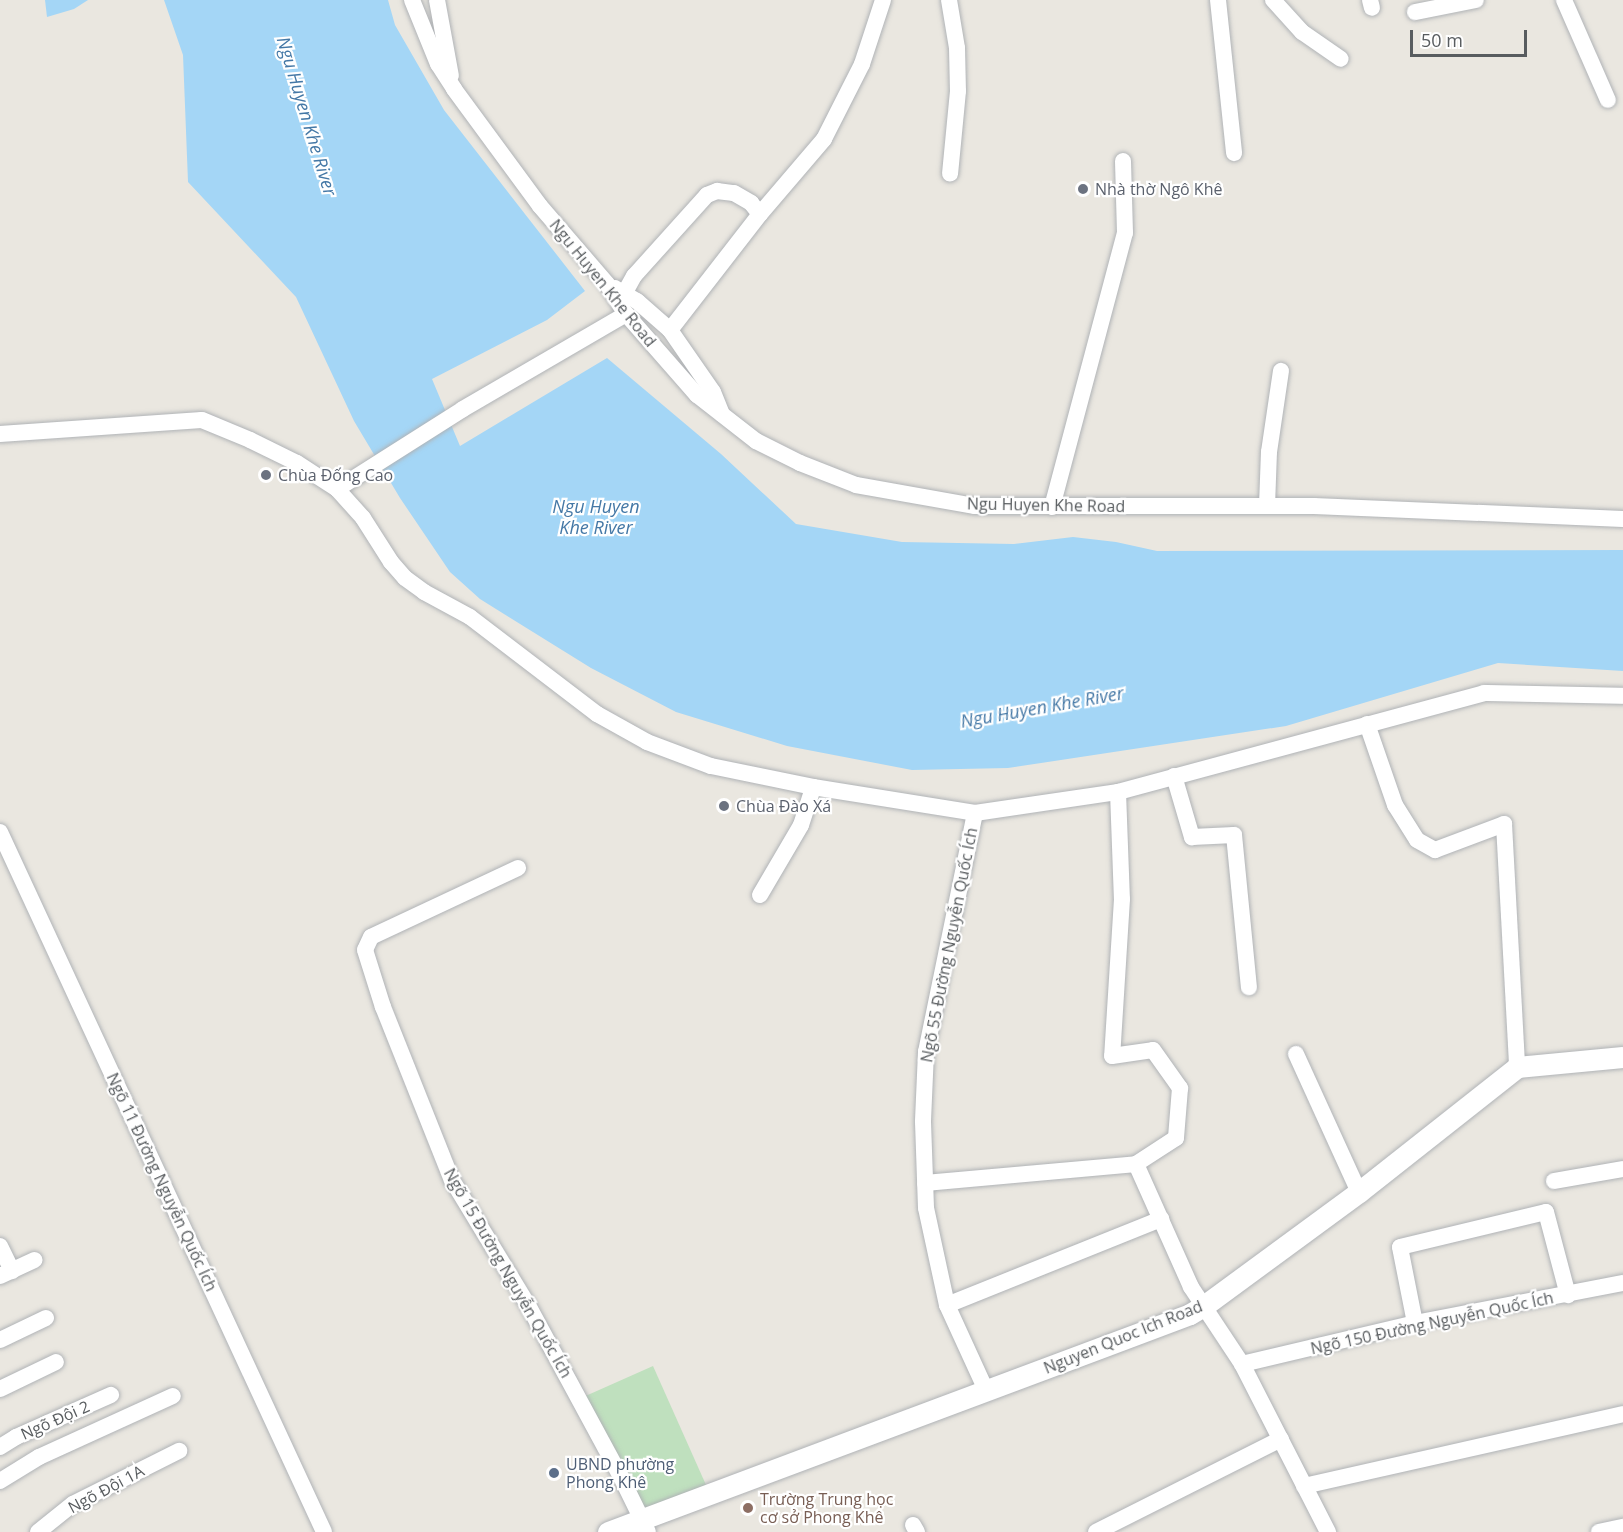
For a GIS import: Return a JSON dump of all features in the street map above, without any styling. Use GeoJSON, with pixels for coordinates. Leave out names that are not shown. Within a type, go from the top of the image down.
{"type":"FeatureCollection","features":[{"type":"Feature","properties":{"kind":"street","name":"Ngu Huyen Khe Road"},"geometry":{"type":"LineString","coordinates":[[412,0],[438,64],[454,89],[540,206],[607,284],[626,314],[697,394],[756,441],[800,463],[856,485],[975,506],[1267,506],[1623,519]]}},
{"type":"Feature","properties":{"kind":"street"},"geometry":{"type":"LineString","coordinates":[[437,0],[454,89]]}},
{"type":"Feature","properties":{"kind":"street"},"geometry":{"type":"LineString","coordinates":[[670,330],[760,214],[824,139],[862,64],[883,0]]}},
{"type":"Feature","properties":{"kind":"street"},"geometry":{"type":"LineString","coordinates":[[949,0],[957,48],[958,91],[950,174]]}},
{"type":"Feature","properties":{"kind":"street"},"geometry":{"type":"LineString","coordinates":[[1218,0],[1234,153]]}},
{"type":"Feature","properties":{"kind":"street"},"geometry":{"type":"LineString","coordinates":[[1273,0],[1302,32],[1341,60]]}},
{"type":"Feature","properties":{"kind":"street"},"geometry":{"type":"LineString","coordinates":[[1414,12],[1476,0]]}},
{"type":"Feature","properties":{"kind":"street"},"geometry":{"type":"LineString","coordinates":[[1564,0],[1608,100]]}},
{"type":"Feature","properties":{"kind":"street"},"geometry":{"type":"LineString","coordinates":[[1052,507],[1125,233],[1123,161]]}},
{"type":"Feature","properties":{"kind":"street"},"geometry":{"type":"LineString","coordinates":[[624,294],[634,276],[707,195],[717,191],[734,193],[751,203],[760,214]]}},
{"type":"Feature","properties":{"kind":"street"},"geometry":{"type":"LineString","coordinates":[[607,284],[637,301],[670,330],[713,392],[723,415]]}},
{"type":"Feature","properties":{"kind":"street"},"geometry":{"type":"LineString","coordinates":[[343,485],[463,409],[626,314]]}},
{"type":"Feature","properties":{"kind":"street"},"geometry":{"type":"LineString","coordinates":[[1267,506],[1269,453],[1281,371]]}},
{"type":"Feature","properties":{"kind":"street"},"geometry":{"type":"LineString","coordinates":[[0,434],[202,420],[343,485],[391,562],[405,578],[424,592],[470,617],[597,714],[647,742],[711,766],[813,787],[975,813],[1118,792],[1484,693],[1623,696]]}},
{"type":"Feature","properties":{"kind":"street"},"geometry":{"type":"LineString","coordinates":[[1367,724],[1395,805],[1416,840],[1435,850],[1504,824],[1517,1067],[1623,1057]]}},
{"type":"Feature","properties":{"kind":"street"},"geometry":{"type":"LineString","coordinates":[[1174,776],[1192,837],[1234,835],[1249,987]]}},
{"type":"Feature","properties":{"kind":"street"},"geometry":{"type":"LineString","coordinates":[[760,896],[801,825],[813,787]]}},
{"type":"Feature","properties":{"kind":"street"},"geometry":{"type":"LineString","coordinates":[[926,1183],[1136,1164],[1176,1138],[1180,1088],[1153,1050],[1112,1056],[1122,899],[1118,792]]}},
{"type":"Feature","properties":{"kind":"street","name":"Ngõ 55 Đường Nguyễn Quốc Ích"},"geometry":{"type":"LineString","coordinates":[[975,813],[926,1052],[923,1122],[926,1208],[947,1305],[986,1390]]}},
{"type":"Feature","properties":{"kind":"street","name":"Ngõ 11 Đường Nguyễn Quốc Ích"},"geometry":{"type":"LineString","coordinates":[[0,832],[324,1532]]}},
{"type":"Feature","properties":{"kind":"street","name":"Ngõ 15 Đường Nguyễn Quốc Ích"},"geometry":{"type":"LineString","coordinates":[[518,868],[371,938],[365,950],[383,1007],[453,1180],[528,1305],[616,1467],[644,1525]]}},
{"type":"Feature","properties":{"kind":"street"},"geometry":{"type":"LineString","coordinates":[[1296,1054],[1359,1192]]}},
{"type":"Feature","properties":{"kind":"street","name":"Nguyen Quoc Ich Road"},"geometry":{"type":"LineString","coordinates":[[608,1532],[644,1525],[986,1390],[1126,1339],[1205,1305],[1359,1192],[1517,1067]]}},
{"type":"Feature","properties":{"kind":"street"},"geometry":{"type":"LineString","coordinates":[[1136,1164],[1191,1287],[1242,1364],[1328,1532]]}},
{"type":"Feature","properties":{"kind":"street"},"geometry":{"type":"LineString","coordinates":[[1554,1181],[1623,1169]]}},
{"type":"Feature","properties":{"kind":"street"},"geometry":{"type":"LineString","coordinates":[[1414,1323],[1400,1247],[1546,1212],[1568,1295]]}},
{"type":"Feature","properties":{"kind":"street"},"geometry":{"type":"LineString","coordinates":[[947,1305],[1161,1219]]}},
{"type":"Feature","properties":{"kind":"street"},"geometry":{"type":"LineString","coordinates":[[0,1246],[6,1274],[35,1260]]}},
{"type":"Feature","properties":{"kind":"street","name":"Ngõ 150 Đường Nguyễn Quốc Ích"},"geometry":{"type":"LineString","coordinates":[[1242,1364],[1414,1323],[1623,1283]]}},
{"type":"Feature","properties":{"kind":"street"},"geometry":{"type":"LineString","coordinates":[[0,1340],[46,1318]]}},
{"type":"Feature","properties":{"kind":"street"},"geometry":{"type":"LineString","coordinates":[[0,1389],[56,1362]]}},
{"type":"Feature","properties":{"kind":"street","name":"Ngõ Đội 2"},"geometry":{"type":"LineString","coordinates":[[0,1447],[15,1437],[111,1395]]}},
{"type":"Feature","properties":{"kind":"street"},"geometry":{"type":"LineString","coordinates":[[0,1481],[39,1457],[173,1396]]}},
{"type":"Feature","properties":{"kind":"street"},"geometry":{"type":"LineString","coordinates":[[1304,1486],[1623,1414]]}},
{"type":"Feature","properties":{"kind":"street"},"geometry":{"type":"LineString","coordinates":[[1096,1532],[1281,1439]]}},
{"type":"Feature","properties":{"kind":"street","name":"Ngõ Đội 1A"},"geometry":{"type":"LineString","coordinates":[[38,1532],[73,1504],[179,1451]]}},
{"type":"Feature","properties":{"kind":"street"},"geometry":{"type":"LineString","coordinates":[[1599,1532],[1623,1527]]}},
{"type":"Feature","properties":{"kind":"green space"},"geometry":{"type":"Polygon","coordinates":[[[653,1366],[707,1487],[636,1518],[583,1397],[653,1366]]]}},
{"type":"Feature","properties":{"kind":"water"},"geometry":{"type":"Polygon","coordinates":[[[45,0],[88,0],[74,9],[47,17],[45,0]]]}},
{"type":"Feature","properties":{"kind":"water","name":"Ngu Huyen Khe River"},"geometry":{"type":"Polygon","coordinates":[[[164,0],[388,0],[395,25],[444,110],[585,291],[547,320],[432,379],[460,446],[607,358],[721,454],[796,524],[902,542],[1014,544],[1073,537],[1116,542],[1157,551],[1623,550],[1623,671],[1498,663],[1286,726],[1008,768],[912,770],[787,746],[676,712],[591,668],[480,599],[450,572],[400,498],[354,421],[296,297],[188,182],[183,55],[164,0]]]}},
{"type":"Feature","properties":{"kind":"place","name":"Nhà thờ Ngô Khê"},"geometry":{"type":"Point","coordinates":[1083,189]}},
{"type":"Feature","properties":{"kind":"place","name":"Chùa Đống Cao"},"geometry":{"type":"Point","coordinates":[266,475]}},
{"type":"Feature","properties":{"kind":"place","name":"Chùa Đào Xá"},"geometry":{"type":"Point","coordinates":[724,806]}},
{"type":"Feature","properties":{"kind":"place","name":"UBND phường Phong Khê"},"geometry":{"type":"Point","coordinates":[554,1473]}},
{"type":"Feature","properties":{"kind":"place","name":"Trường Trung học cơ sở Phong Khê"},"geometry":{"type":"Point","coordinates":[748,1508]}}]}
